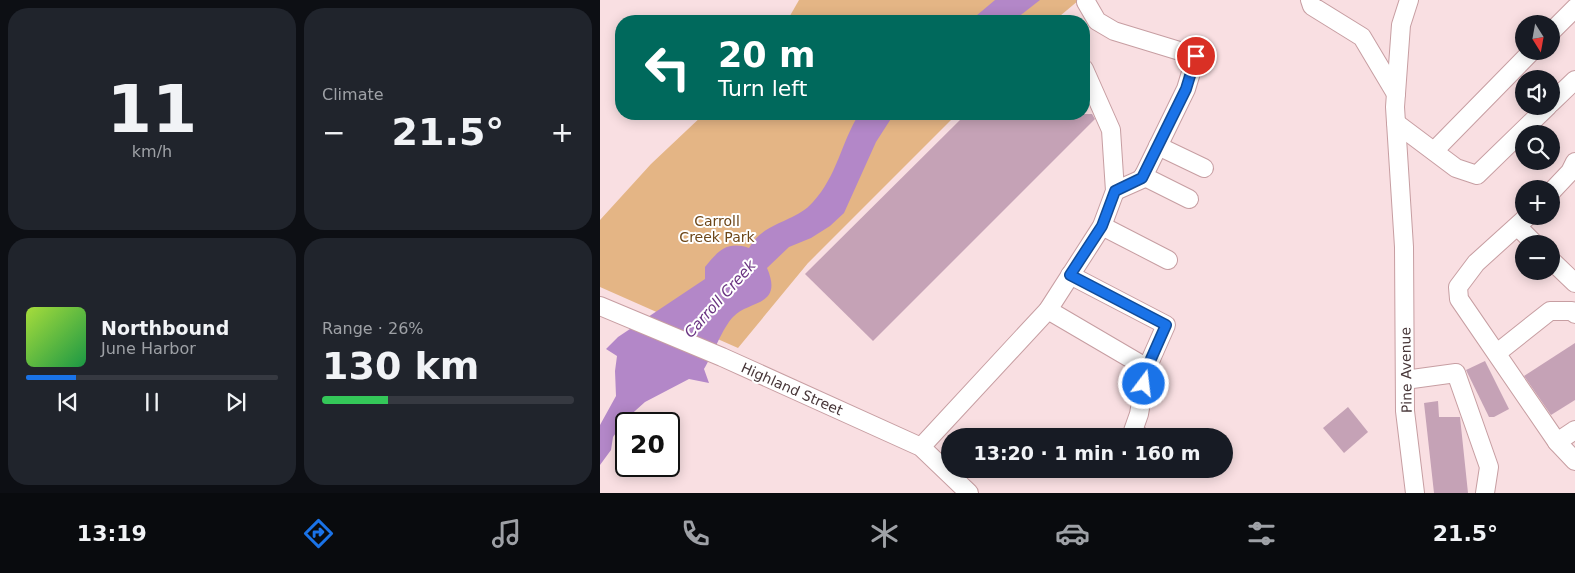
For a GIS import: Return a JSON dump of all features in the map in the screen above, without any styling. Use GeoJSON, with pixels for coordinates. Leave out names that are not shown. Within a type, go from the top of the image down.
{"type":"FeatureCollection","features":[{"type":"Feature","properties":{"kind":"street"},"geometry":{"type":"LineString","coordinates":[[1310,0],[1312,6],[1362,37],[1396,94]]}},
{"type":"Feature","properties":{"kind":"street","name":"Pine Avenue"},"geometry":{"type":"LineString","coordinates":[[1409,0],[1401,25],[1396,123],[1404,247],[1405,411],[1415,493]]}},
{"type":"Feature","properties":{"kind":"street"},"geometry":{"type":"LineString","coordinates":[[1086,2],[1097,21],[1114,31],[1196,56],[1186,89],[1142,178],[1115,191]]}},
{"type":"Feature","properties":{"kind":"street"},"geometry":{"type":"LineString","coordinates":[[1560,23],[1575,8]]}},
{"type":"Feature","properties":{"kind":"street"},"geometry":{"type":"LineString","coordinates":[[1434,151],[1523,60]]}},
{"type":"Feature","properties":{"kind":"street"},"geometry":{"type":"LineString","coordinates":[[1560,94],[1575,80]]}},
{"type":"Feature","properties":{"kind":"street"},"geometry":{"type":"LineString","coordinates":[[921,447],[1048,310],[1102,226],[1115,191],[1110,130],[1090,83]]}},
{"type":"Feature","properties":{"kind":"street"},"geometry":{"type":"LineString","coordinates":[[1396,123],[1456,168],[1477,175],[1539,115]]}},
{"type":"Feature","properties":{"kind":"street"},"geometry":{"type":"LineString","coordinates":[[1158,146],[1204,168]]}},
{"type":"Feature","properties":{"kind":"street"},"geometry":{"type":"LineString","coordinates":[[1560,183],[1570,172],[1575,162]]}},
{"type":"Feature","properties":{"kind":"street"},"geometry":{"type":"LineString","coordinates":[[1143,176],[1189,199]]}},
{"type":"Feature","properties":{"kind":"street"},"geometry":{"type":"LineString","coordinates":[[1520,225],[1476,263],[1458,287],[1459,299],[1557,442],[1575,461]]}},
{"type":"Feature","properties":{"kind":"street"},"geometry":{"type":"LineString","coordinates":[[1102,226],[1168,260]]}},
{"type":"Feature","properties":{"kind":"street"},"geometry":{"type":"LineString","coordinates":[[1560,269],[1575,283]]}},
{"type":"Feature","properties":{"kind":"street"},"geometry":{"type":"LineString","coordinates":[[1070,275],[1166,325],[1147,368],[1134,428]]}},
{"type":"Feature","properties":{"kind":"street","name":"Highland Street"},"geometry":{"type":"LineString","coordinates":[[600,306],[722,357],[921,447],[970,493]]}},
{"type":"Feature","properties":{"kind":"street"},"geometry":{"type":"LineString","coordinates":[[1048,310],[1147,368]]}},
{"type":"Feature","properties":{"kind":"street"},"geometry":{"type":"LineString","coordinates":[[1497,353],[1550,311],[1572,311],[1575,314]]}},
{"type":"Feature","properties":{"kind":"street"},"geometry":{"type":"LineString","coordinates":[[1405,380],[1456,373],[1489,467],[1485,493]]}},
{"type":"Feature","properties":{"kind":"street"},"geometry":{"type":"LineString","coordinates":[[1557,442],[1575,430]]}},
{"type":"Feature","properties":{"kind":"green space"},"geometry":{"type":"Polygon","coordinates":[[[799,0],[1079,0],[1061,15],[790,15],[799,0]]]}},
{"type":"Feature","properties":{"kind":"green space","name":"Carroll Creek Park"},"geometry":{"type":"Polygon","coordinates":[[[698,120],[951,120],[808,263],[738,348],[600,287],[600,220],[651,164],[698,120]]]}},
{"type":"Feature","properties":{"kind":"water"},"geometry":{"type":"Polygon","coordinates":[[[995,0],[1040,0],[1021,15],[977,15],[995,0]]]}},
{"type":"Feature","properties":{"kind":"water","name":"Carroll Creek"},"geometry":{"type":"Polygon","coordinates":[[[856,120],[890,120],[876,142],[844,213],[830,226],[811,238],[789,247],[767,268],[771,281],[771,290],[768,296],[739,312],[729,322],[704,369],[709,383],[689,379],[645,402],[634,412],[615,412],[615,434],[611,450],[600,465],[600,425],[616,396],[615,371],[617,356],[606,349],[618,337],[705,279],[705,267],[724,248],[741,246],[749,248],[763,232],[806,209],[828,181],[856,120]]]}},
{"type":"Feature","properties":{"kind":"building"},"geometry":{"type":"Polygon","coordinates":[[[1090,114],[1095,119],[873,341],[805,274],[960,120],[1090,120],[1090,114]]]}},
{"type":"Feature","properties":{"kind":"building"},"geometry":{"type":"Polygon","coordinates":[[[1575,343],[1575,400],[1551,415],[1524,376],[1575,343]]]}},
{"type":"Feature","properties":{"kind":"building"},"geometry":{"type":"Polygon","coordinates":[[[1485,361],[1509,409],[1494,417],[1489,417],[1466,370],[1485,361]]]}},
{"type":"Feature","properties":{"kind":"building"},"geometry":{"type":"Polygon","coordinates":[[[1438,401],[1439,417],[1460,417],[1468,493],[1434,493],[1424,403],[1438,401]]]}},
{"type":"Feature","properties":{"kind":"building"},"geometry":{"type":"Polygon","coordinates":[[[1348,407],[1368,432],[1344,453],[1323,428],[1348,407]]]}},
{"type":"Feature","properties":{"kind":"route"},"geometry":{"type":"LineString","coordinates":[[1144,384],[1147,368],[1166,325],[1070,275],[1102,226],[1115,191],[1142,178],[1186,89],[1196,56]]}}]}
